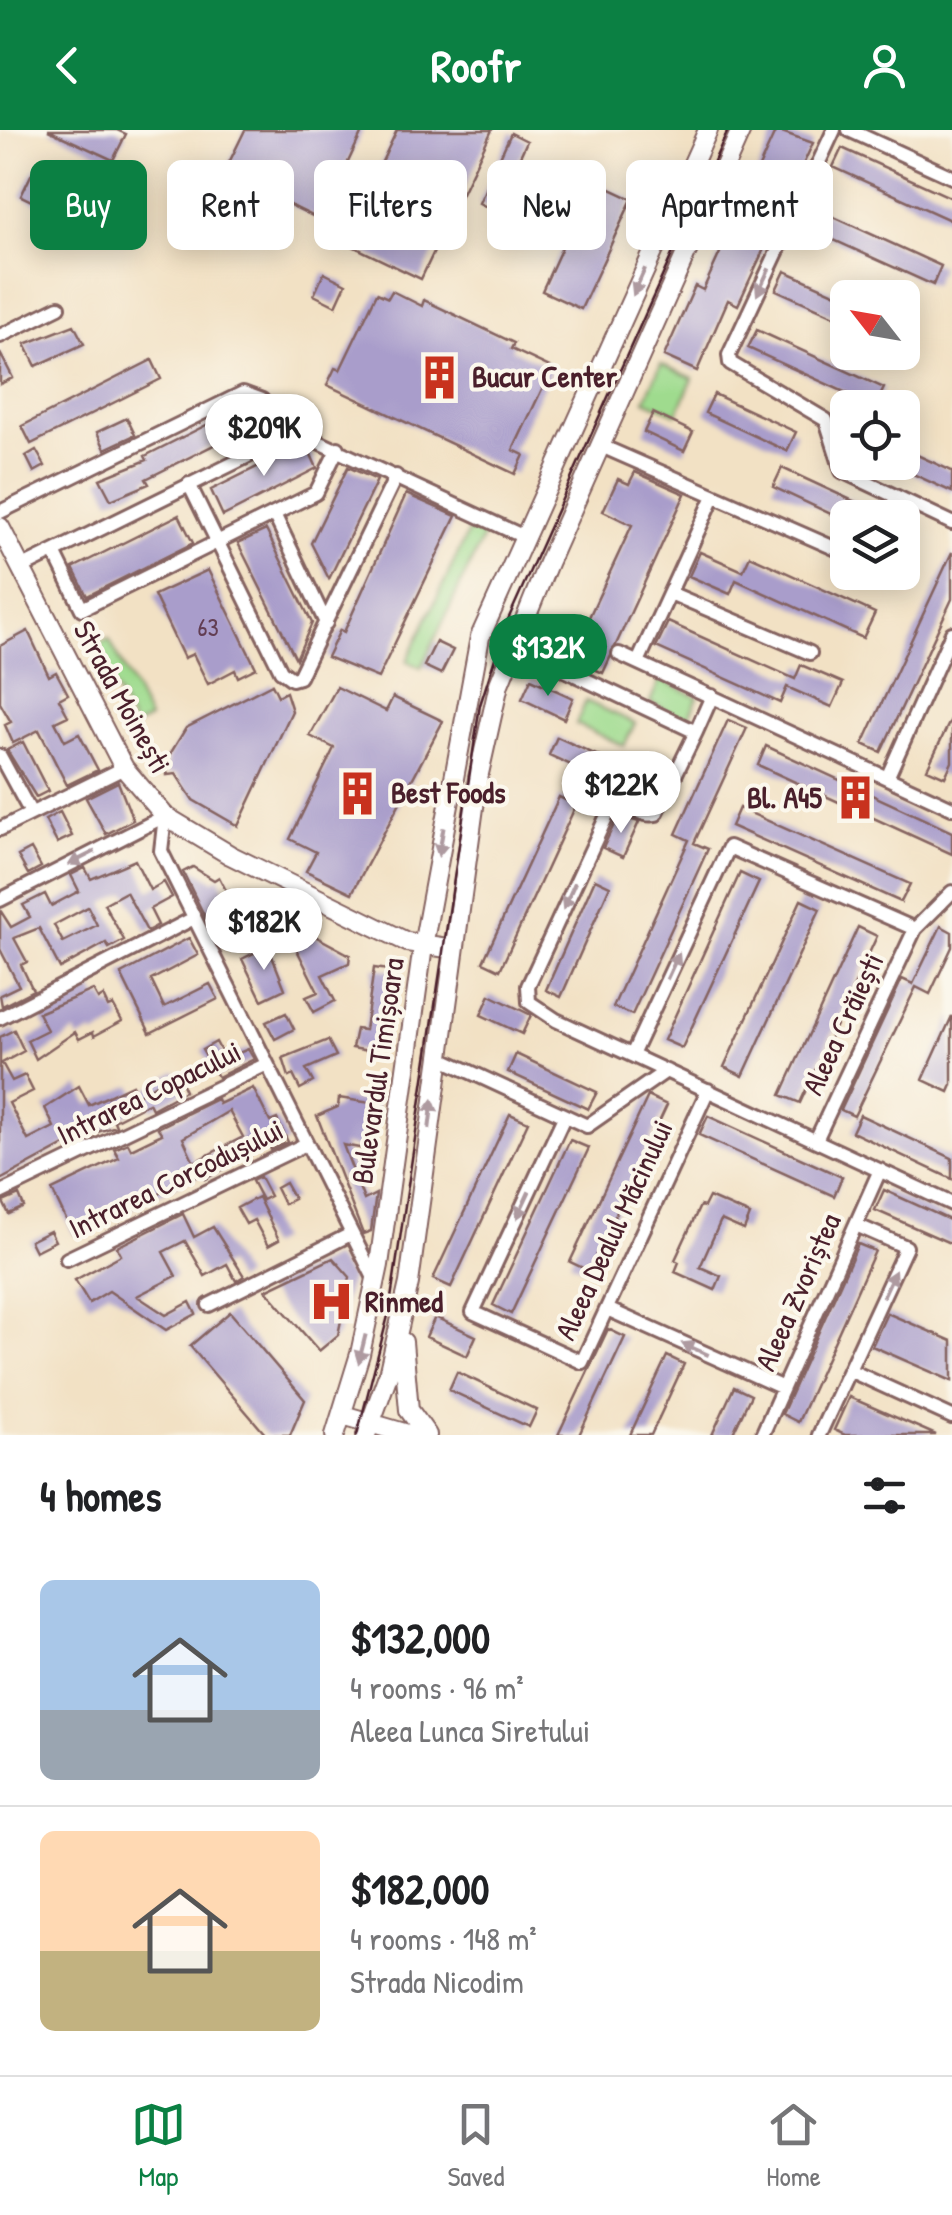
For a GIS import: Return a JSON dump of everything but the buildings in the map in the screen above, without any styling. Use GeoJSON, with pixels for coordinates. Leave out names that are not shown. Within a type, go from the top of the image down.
{"type":"FeatureCollection","features":[{"type":"Feature","properties":{"kind":"main road","name":"Bulevardul Timișoara"},"geometry":{"type":"LineString","coordinates":[[342,1429],[376,1282],[423,946],[463,712],[480,637],[522,536],[708,130]]}},
{"type":"Feature","properties":{"kind":"main road","name":"Bulevardul Timișoara"},"geometry":{"type":"LineString","coordinates":[[368,1429],[403,1315],[490,717],[512,646],[741,130]]}},
{"type":"Feature","properties":{"kind":"main road","name":"Strada Moinești"},"geometry":{"type":"LineString","coordinates":[[0,528],[124,768],[165,816],[230,855],[423,946],[454,950]]}},
{"type":"Feature","properties":{"kind":"main road"},"geometry":{"type":"LineString","coordinates":[[480,637],[484,649],[495,656],[512,646]]}},
{"type":"Feature","properties":{"kind":"main road"},"geometry":{"type":"LineString","coordinates":[[463,712],[480,705],[490,717]]}},
{"type":"Feature","properties":{"kind":"main road"},"geometry":{"type":"LineString","coordinates":[[403,1315],[406,1398],[414,1419],[427,1435]]}},
{"type":"Feature","properties":{"kind":"main road"},"geometry":{"type":"LineString","coordinates":[[342,1429],[412,1435]]}},
{"type":"Feature","properties":{"kind":"street"},"geometry":{"type":"LineString","coordinates":[[834,130],[729,355],[730,363],[832,425],[837,467],[952,524]]}},
{"type":"Feature","properties":{"kind":"street"},"geometry":{"type":"LineString","coordinates":[[849,130],[952,177]]}},
{"type":"Feature","properties":{"kind":"street"},"geometry":{"type":"LineString","coordinates":[[0,336],[59,307]]}},
{"type":"Feature","properties":{"kind":"street"},"geometry":{"type":"LineString","coordinates":[[0,512],[244,393],[262,400],[268,412]]}},
{"type":"Feature","properties":{"kind":"street"},"geometry":{"type":"LineString","coordinates":[[21,568],[290,434],[304,433],[522,536]]}},
{"type":"Feature","properties":{"kind":"street"},"geometry":{"type":"LineString","coordinates":[[600,446],[830,546]]}},
{"type":"Feature","properties":{"kind":"street"},"geometry":{"type":"LineString","coordinates":[[54,552],[82,609],[316,492],[338,448]]}},
{"type":"Feature","properties":{"kind":"street"},"geometry":{"type":"LineString","coordinates":[[189,484],[285,676],[300,676],[396,476]]}},
{"type":"Feature","properties":{"kind":"street"},"geometry":{"type":"LineString","coordinates":[[638,662],[714,496]]}},
{"type":"Feature","properties":{"kind":"street"},"geometry":{"type":"LineString","coordinates":[[274,514],[326,623]]}},
{"type":"Feature","properties":{"kind":"street"},"geometry":{"type":"LineString","coordinates":[[670,593],[810,653]]}},
{"type":"Feature","properties":{"kind":"street"},"geometry":{"type":"LineString","coordinates":[[887,778],[952,633]]}},
{"type":"Feature","properties":{"kind":"street"},"geometry":{"type":"LineString","coordinates":[[512,646],[696,732]]}},
{"type":"Feature","properties":{"kind":"street"},"geometry":{"type":"LineString","coordinates":[[620,654],[952,808]]}},
{"type":"Feature","properties":{"kind":"street"},"geometry":{"type":"LineString","coordinates":[[712,696],[656,814],[616,805],[606,815],[528,986],[529,1002],[556,1020],[952,1204]]}},
{"type":"Feature","properties":{"kind":"street"},"geometry":{"type":"LineString","coordinates":[[0,756],[31,813]]}},
{"type":"Feature","properties":{"kind":"street"},"geometry":{"type":"LineString","coordinates":[[0,829],[124,768]]}},
{"type":"Feature","properties":{"kind":"street"},"geometry":{"type":"LineString","coordinates":[[0,900],[165,816]]}},
{"type":"Feature","properties":{"kind":"street"},"geometry":{"type":"LineString","coordinates":[[165,816],[162,851],[376,1282]]}},
{"type":"Feature","properties":{"kind":"street","name":"Aleea Crăiești"},"geometry":{"type":"LineString","coordinates":[[632,1054],[729,846],[915,929]]}},
{"type":"Feature","properties":{"kind":"street","name":"Aleea Crăiești"},"geometry":{"type":"LineString","coordinates":[[816,1140],[915,929],[952,892]]}},
{"type":"Feature","properties":{"kind":"street"},"geometry":{"type":"LineString","coordinates":[[0,1018],[194,918]]}},
{"type":"Feature","properties":{"kind":"street"},"geometry":{"type":"LineString","coordinates":[[438,1057],[564,1116]]}},
{"type":"Feature","properties":{"kind":"street","name":"Intrarea Copacului"},"geometry":{"type":"LineString","coordinates":[[0,1192],[266,1064]]}},
{"type":"Feature","properties":{"kind":"street","name":"Aleea Dealul Măcinului"},"geometry":{"type":"LineString","coordinates":[[666,1071],[592,1124],[564,1116],[473,1312],[582,1362],[708,1090]]}},
{"type":"Feature","properties":{"kind":"street","name":"Intrarea Corcodușului"},"geometry":{"type":"LineString","coordinates":[[67,1259],[306,1144]]}},
{"type":"Feature","properties":{"kind":"street","name":"Aleea Zvoriștea"},"geometry":{"type":"LineString","coordinates":[[762,1435],[880,1170]]}},
{"type":"Feature","properties":{"kind":"street"},"geometry":{"type":"LineString","coordinates":[[819,1435],[906,1247],[856,1225]]}},
{"type":"Feature","properties":{"kind":"street"},"geometry":{"type":"LineString","coordinates":[[209,1306],[351,1234]]}},
{"type":"Feature","properties":{"kind":"street"},"geometry":{"type":"LineString","coordinates":[[606,1310],[783,1388]]}},
{"type":"Feature","properties":{"kind":"street"},"geometry":{"type":"LineString","coordinates":[[849,1370],[952,1417]]}},
{"type":"Feature","properties":{"kind":"green space"},"geometry":{"type":"Polygon","coordinates":[[[661,364],[693,378],[677,414],[645,400],[661,364]]]}},
{"type":"Feature","properties":{"kind":"green space"},"geometry":{"type":"Polygon","coordinates":[[[471,526],[485,533],[421,668],[407,661],[471,526]]]}},
{"type":"Feature","properties":{"kind":"green space"},"geometry":{"type":"Polygon","coordinates":[[[109,639],[149,719],[134,727],[94,646],[109,639]]]}},
{"type":"Feature","properties":{"kind":"green space"},"geometry":{"type":"Polygon","coordinates":[[[660,679],[698,697],[687,720],[650,702],[660,679]]]}},
{"type":"Feature","properties":{"kind":"green space"},"geometry":{"type":"Polygon","coordinates":[[[586,701],[635,723],[624,746],[576,724],[586,701]]]}},
{"type":"Feature","properties":{"kind":"tram line"},"geometry":{"type":"LineString","coordinates":[[357,1435],[389,1312],[480,705],[506,624],[728,130]]}},
{"type":"Feature","properties":{"kind":"place","name":"Bucur Center"},"geometry":{"type":"Point","coordinates":[439,377]}},
{"type":"Feature","properties":{"kind":"place","name":"Best Foods"},"geometry":{"type":"Point","coordinates":[358,793]}},
{"type":"Feature","properties":{"kind":"place","name":"Bl. A45"},"geometry":{"type":"Point","coordinates":[855,798]}},
{"type":"Feature","properties":{"kind":"place","name":"Rinmed"},"geometry":{"type":"Point","coordinates":[332,1302]}}]}
